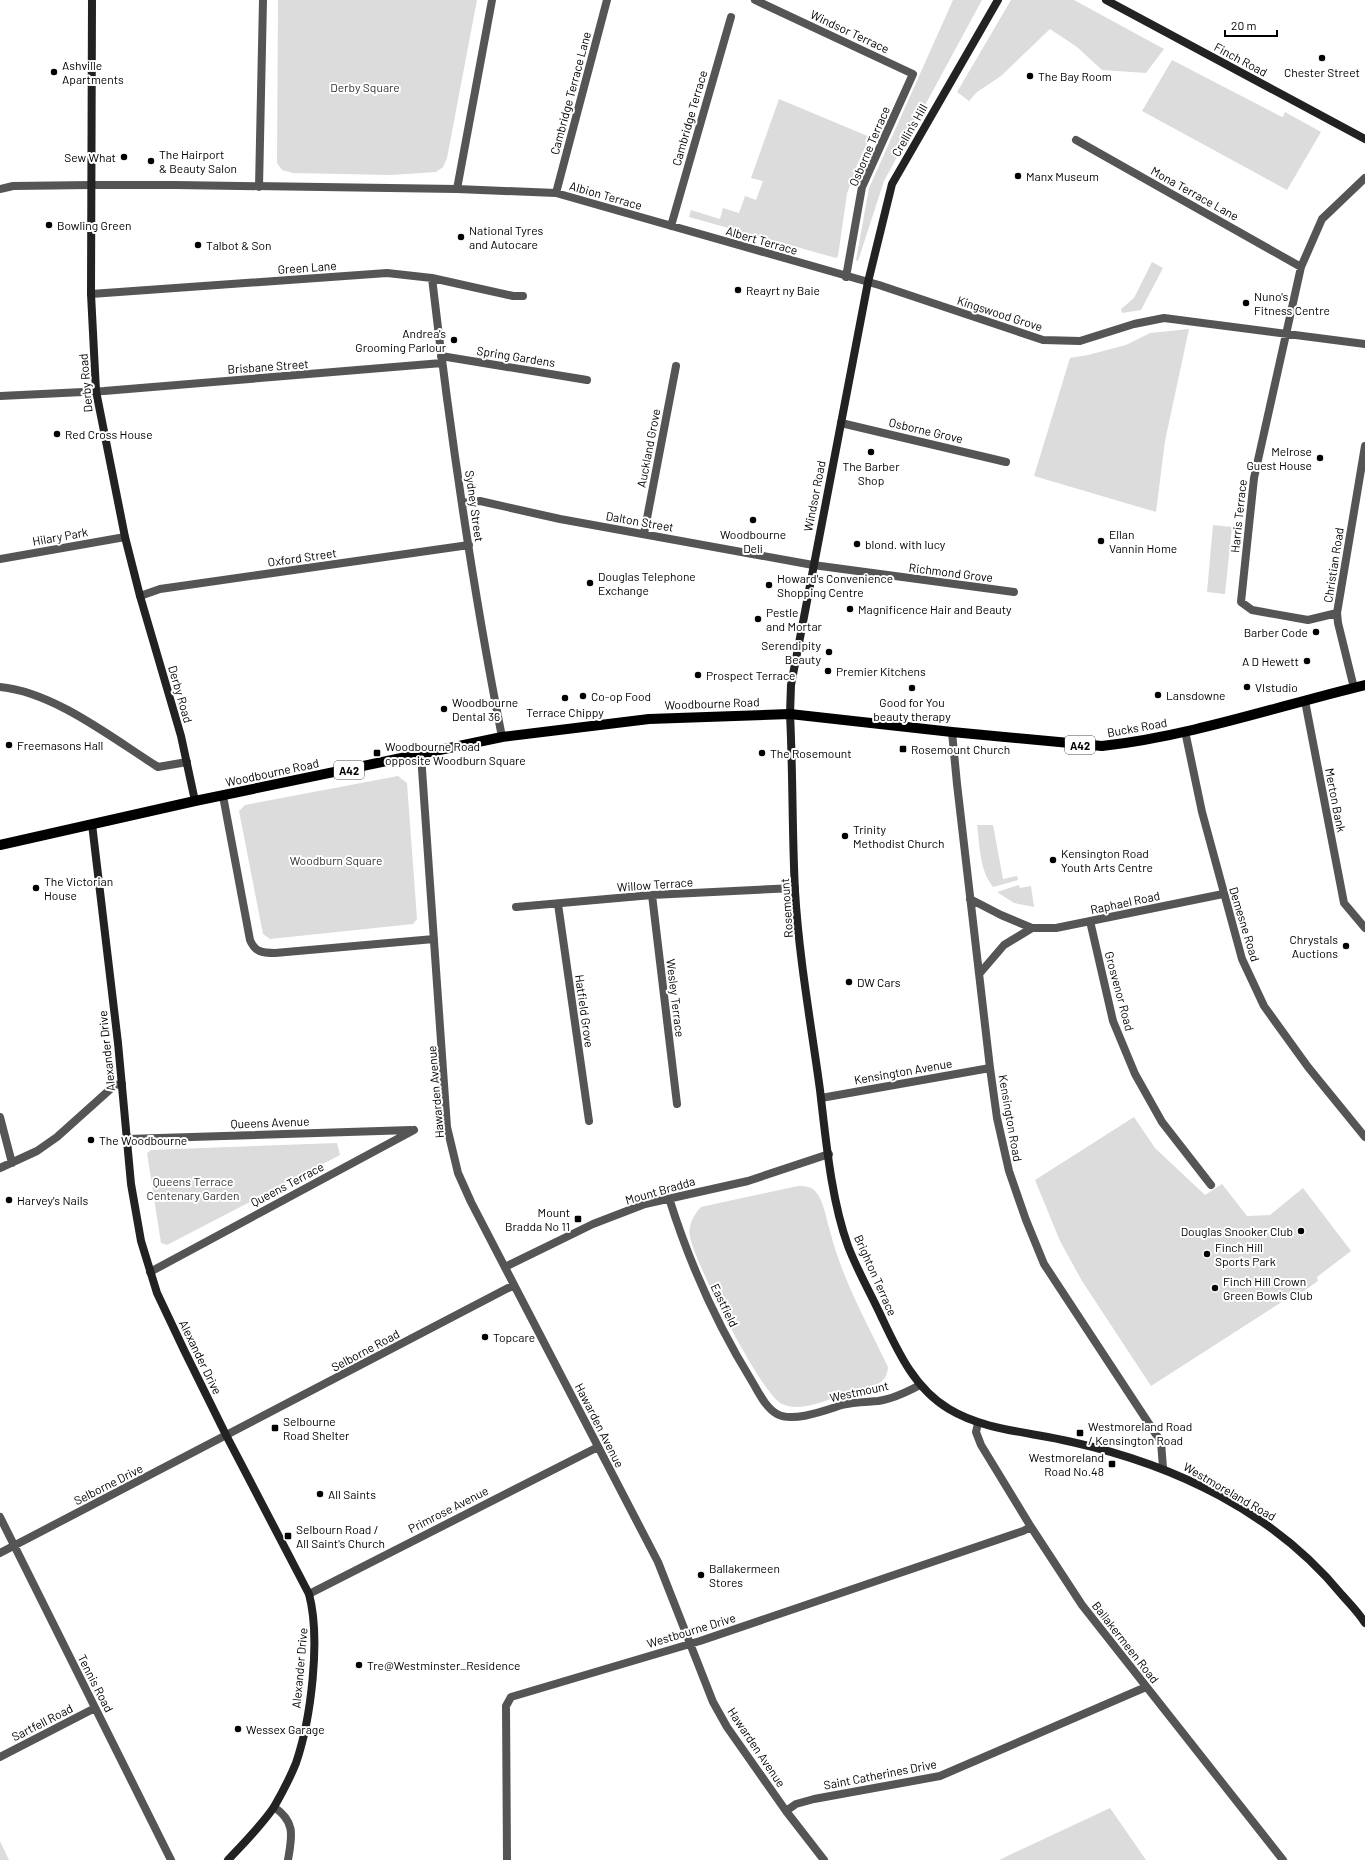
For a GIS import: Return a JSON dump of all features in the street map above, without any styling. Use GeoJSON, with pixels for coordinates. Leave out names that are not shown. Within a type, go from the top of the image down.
{"type":"FeatureCollection","features":[{"type":"Feature","properties":{"kind":"main road","name":"Derby Road"},"geometry":{"type":"LineString","coordinates":[[92,0],[91,294],[96,391],[125,536],[140,596],[177,721],[195,801]]}},
{"type":"Feature","properties":{"kind":"main road","name":"Crellin's Hill"},"geometry":{"type":"LineString","coordinates":[[868,282],[892,184],[998,0]]}},
{"type":"Feature","properties":{"kind":"main road","name":"Finch Road"},"geometry":{"type":"LineString","coordinates":[[1106,0],[1365,140]]}},
{"type":"Feature","properties":{"kind":"main road","name":"Windsor Road"},"geometry":{"type":"LineString","coordinates":[[790,714],[792,685],[813,564],[868,282]]}},
{"type":"Feature","properties":{"kind":"main road","name":"Bucks Road"},"geometry":{"type":"LineString","coordinates":[[790,714],[952,732],[1102,746],[1124,744],[1185,731],[1365,685]]}},
{"type":"Feature","properties":{"kind":"main road","name":"Woodbourne Road"},"geometry":{"type":"LineString","coordinates":[[0,845],[195,801],[502,737],[649,719],[790,714]]}},
{"type":"Feature","properties":{"kind":"main road","name":"Rosemount"},"geometry":{"type":"LineString","coordinates":[[790,714],[795,888],[806,987],[821,1098]]}},
{"type":"Feature","properties":{"kind":"main road","name":"Alexander Drive"},"geometry":{"type":"LineString","coordinates":[[92,824],[122,1084],[132,1191],[141,1241],[157,1292],[226,1435],[309,1594],[314,1620],[314,1659],[310,1701],[302,1744],[295,1764],[274,1807],[265,1820],[228,1860]]}},
{"type":"Feature","properties":{"kind":"main road","name":"Brighton Terrace"},"geometry":{"type":"LineString","coordinates":[[821,1098],[837,1204],[848,1246],[895,1346],[920,1384],[932,1397],[947,1408],[978,1423]]}},
{"type":"Feature","properties":{"kind":"main road","name":"Westmoreland Road"},"geometry":{"type":"LineString","coordinates":[[978,1423],[1074,1442],[1163,1468],[1202,1486],[1255,1516],[1288,1539],[1331,1581],[1365,1623]]}},
{"type":"Feature","properties":{"kind":"street"},"geometry":{"type":"LineString","coordinates":[[259,188],[263,0]]}},
{"type":"Feature","properties":{"kind":"street"},"geometry":{"type":"LineString","coordinates":[[457,189],[492,0]]}},
{"type":"Feature","properties":{"kind":"street","name":"Cambridge Terrace Lane"},"geometry":{"type":"LineString","coordinates":[[556,193],[607,0]]}},
{"type":"Feature","properties":{"kind":"street","name":"Windsor Terrace"},"geometry":{"type":"LineString","coordinates":[[755,0],[913,74]]}},
{"type":"Feature","properties":{"kind":"street","name":"Cambridge Terrace"},"geometry":{"type":"LineString","coordinates":[[671,226],[731,17]]}},
{"type":"Feature","properties":{"kind":"street","name":"Osborne Terrace"},"geometry":{"type":"LineString","coordinates":[[846,277],[862,186],[913,74]]}},
{"type":"Feature","properties":{"kind":"street","name":"Mona Terrace Lane"},"geometry":{"type":"LineString","coordinates":[[1076,140],[1301,267]]}},
{"type":"Feature","properties":{"kind":"street"},"geometry":{"type":"LineString","coordinates":[[1285,334],[1301,267],[1322,219],[1365,178]]}},
{"type":"Feature","properties":{"kind":"street"},"geometry":{"type":"LineString","coordinates":[[0,189],[13,186],[92,185],[457,189],[556,193]]}},
{"type":"Feature","properties":{"kind":"street","name":"Albion Terrace"},"geometry":{"type":"LineString","coordinates":[[556,193],[650,220]]}},
{"type":"Feature","properties":{"kind":"street","name":"Albert Terrace"},"geometry":{"type":"LineString","coordinates":[[650,220],[846,277],[868,282]]}},
{"type":"Feature","properties":{"kind":"street","name":"Green Lane"},"geometry":{"type":"LineString","coordinates":[[91,294],[387,273],[432,278],[513,296],[523,296]]}},
{"type":"Feature","properties":{"kind":"street","name":"Sydney Street"},"geometry":{"type":"LineString","coordinates":[[432,278],[462,503],[502,737]]}},
{"type":"Feature","properties":{"kind":"street","name":"Kingswood Grove"},"geometry":{"type":"LineString","coordinates":[[868,282],[1043,340],[1080,341],[1134,324],[1164,318],[1365,344]]}},
{"type":"Feature","properties":{"kind":"street","name":"Harris Terrace"},"geometry":{"type":"LineString","coordinates":[[1285,334],[1254,478],[1240,602],[1252,610],[1308,620],[1337,613]]}},
{"type":"Feature","properties":{"kind":"street","name":"Spring Gardens"},"geometry":{"type":"LineString","coordinates":[[442,360],[587,380]]}},
{"type":"Feature","properties":{"kind":"street","name":"Brisbane Street"},"geometry":{"type":"LineString","coordinates":[[0,396],[96,391],[343,373],[442,360]]}},
{"type":"Feature","properties":{"kind":"street","name":"Auckland Grove"},"geometry":{"type":"LineString","coordinates":[[644,534],[676,366]]}},
{"type":"Feature","properties":{"kind":"street","name":"Osborne Grove"},"geometry":{"type":"LineString","coordinates":[[841,423],[1006,462]]}},
{"type":"Feature","properties":{"kind":"street","name":"Christian Road"},"geometry":{"type":"LineString","coordinates":[[1354,688],[1338,624],[1337,613],[1365,446]]}},
{"type":"Feature","properties":{"kind":"street","name":"Dalton Street"},"geometry":{"type":"LineString","coordinates":[[462,503],[480,501],[560,519],[813,564]]}},
{"type":"Feature","properties":{"kind":"street","name":"Hilary Park"},"geometry":{"type":"LineString","coordinates":[[0,560],[125,536]]}},
{"type":"Feature","properties":{"kind":"street","name":"Oxford Street"},"geometry":{"type":"LineString","coordinates":[[140,596],[160,589],[469,545]]}},
{"type":"Feature","properties":{"kind":"street","name":"Richmond Grove"},"geometry":{"type":"LineString","coordinates":[[813,564],[1014,592]]}},
{"type":"Feature","properties":{"kind":"street"},"geometry":{"type":"LineString","coordinates":[[0,687],[21,690],[58,704],[158,767],[187,762]]}},
{"type":"Feature","properties":{"kind":"street","name":"Merton Bank"},"geometry":{"type":"LineString","coordinates":[[1305,701],[1344,903],[1365,928]]}},
{"type":"Feature","properties":{"kind":"street","name":"Demesne Road"},"geometry":{"type":"LineString","coordinates":[[1185,731],[1202,812],[1223,894],[1242,959],[1264,1006],[1308,1067],[1365,1138]]}},
{"type":"Feature","properties":{"kind":"street","name":"Kensington Road"},"geometry":{"type":"LineString","coordinates":[[952,732],[990,1068],[997,1118],[1009,1171],[1026,1220],[1044,1264],[1161,1442],[1163,1468]]}},
{"type":"Feature","properties":{"kind":"street"},"geometry":{"type":"LineString","coordinates":[[223,796],[250,940],[253,948],[258,951],[275,953],[434,939],[421,755]]}},
{"type":"Feature","properties":{"kind":"street","name":"Willow Terrace"},"geometry":{"type":"LineString","coordinates":[[516,907],[652,895],[795,888]]}},
{"type":"Feature","properties":{"kind":"street","name":"Raphael Road"},"geometry":{"type":"LineString","coordinates":[[970,899],[1001,915],[1032,928],[1056,928],[1223,894]]}},
{"type":"Feature","properties":{"kind":"street","name":"Wesley Terrace"},"geometry":{"type":"LineString","coordinates":[[652,895],[678,1104]]}},
{"type":"Feature","properties":{"kind":"street","name":"Hatfield Grove"},"geometry":{"type":"LineString","coordinates":[[558,904],[589,1121]]}},
{"type":"Feature","properties":{"kind":"street","name":"Grosvenor Road"},"geometry":{"type":"LineString","coordinates":[[1090,921],[1113,1021],[1134,1074],[1162,1122],[1211,1185]]}},
{"type":"Feature","properties":{"kind":"street"},"geometry":{"type":"LineString","coordinates":[[980,972],[1004,945],[1032,928]]}},
{"type":"Feature","properties":{"kind":"street","name":"Hawarden Avenue"},"geometry":{"type":"LineString","coordinates":[[434,939],[447,1127],[458,1173],[470,1202],[658,1562],[713,1702],[727,1727],[786,1811]]}},
{"type":"Feature","properties":{"kind":"street","name":"Kensington Avenue"},"geometry":{"type":"LineString","coordinates":[[821,1098],[990,1068]]}},
{"type":"Feature","properties":{"kind":"street"},"geometry":{"type":"LineString","coordinates":[[0,1168],[37,1151],[57,1137],[115,1085],[122,1084]]}},
{"type":"Feature","properties":{"kind":"street"},"geometry":{"type":"LineString","coordinates":[[0,1117],[12,1163]]}},
{"type":"Feature","properties":{"kind":"street","name":"Queens Avenue"},"geometry":{"type":"LineString","coordinates":[[127,1138],[414,1130]]}},
{"type":"Feature","properties":{"kind":"street","name":"Queens Terrace"},"geometry":{"type":"LineString","coordinates":[[150,1272],[414,1130]]}},
{"type":"Feature","properties":{"kind":"street","name":"Mount Bradda"},"geometry":{"type":"LineString","coordinates":[[505,1267],[593,1224],[645,1204],[748,1181],[829,1154]]}},
{"type":"Feature","properties":{"kind":"street","name":"Eastfield"},"geometry":{"type":"LineString","coordinates":[[669,1198],[680,1233],[697,1273],[738,1359],[763,1400],[777,1414]]}},
{"type":"Feature","properties":{"kind":"street","name":"Selborne Road"},"geometry":{"type":"LineString","coordinates":[[226,1435],[312,1392],[514,1285]]}},
{"type":"Feature","properties":{"kind":"street","name":"Westmount"},"geometry":{"type":"LineString","coordinates":[[777,1414],[794,1417],[814,1414],[843,1404],[880,1400],[906,1393],[920,1384]]}},
{"type":"Feature","properties":{"kind":"street","name":"Ballakermeen Road"},"geometry":{"type":"LineString","coordinates":[[978,1423],[976,1432],[981,1445],[1031,1527],[1082,1605],[1283,1860]]}},
{"type":"Feature","properties":{"kind":"street","name":"Selborne Drive"},"geometry":{"type":"LineString","coordinates":[[0,1553],[226,1435]]}},
{"type":"Feature","properties":{"kind":"street","name":"Primrose Avenue"},"geometry":{"type":"LineString","coordinates":[[309,1594],[598,1447]]}},
{"type":"Feature","properties":{"kind":"street","name":"Tennis Road"},"geometry":{"type":"LineString","coordinates":[[0,1517],[171,1860]]}},
{"type":"Feature","properties":{"kind":"street","name":"Westbourne Drive"},"geometry":{"type":"LineString","coordinates":[[507,1860],[506,1706],[511,1696],[690,1644],[1031,1527]]}},
{"type":"Feature","properties":{"kind":"street","name":"Saint Catherines Drive"},"geometry":{"type":"LineString","coordinates":[[786,1811],[796,1804],[814,1799],[940,1776],[1146,1687]]}},
{"type":"Feature","properties":{"kind":"street","name":"Sartfell Road"},"geometry":{"type":"LineString","coordinates":[[0,1757],[96,1708]]}},
{"type":"Feature","properties":{"kind":"street"},"geometry":{"type":"LineString","coordinates":[[274,1807],[288,1819],[290,1824],[291,1832],[288,1860]]}},
{"type":"Feature","properties":{"kind":"street"},"geometry":{"type":"LineString","coordinates":[[786,1811],[824,1860]]}},
{"type":"Feature","properties":{"kind":"green space","name":"Derby Square"},"geometry":{"type":"Polygon","coordinates":[[[278,0],[477,0],[447,158],[443,167],[436,172],[391,175],[293,173],[282,170],[277,163],[278,0]]]}},
{"type":"Feature","properties":{"kind":"green space"},"geometry":{"type":"Polygon","coordinates":[[[953,0],[982,0],[884,181],[858,261],[856,260],[869,188],[953,0]]]}},
{"type":"Feature","properties":{"kind":"green space"},"geometry":{"type":"Polygon","coordinates":[[[1011,0],[1074,0],[1164,49],[1146,73],[1102,70],[1077,47],[1050,29],[1001,76],[977,92],[969,101],[957,92],[1011,0]]]}},
{"type":"Feature","properties":{"kind":"green space"},"geometry":{"type":"Polygon","coordinates":[[[1172,60],[1280,116],[1283,117],[1285,112],[1321,132],[1287,190],[1142,111],[1172,60]]]}},
{"type":"Feature","properties":{"kind":"green space"},"geometry":{"type":"Polygon","coordinates":[[[779,99],[870,137],[857,165],[847,194],[838,256],[836,258],[689,217],[691,210],[720,219],[723,208],[739,213],[745,196],[756,200],[763,181],[751,178],[779,99]]]}},
{"type":"Feature","properties":{"kind":"green space"},"geometry":{"type":"Polygon","coordinates":[[[1152,262],[1163,268],[1141,310],[1122,313],[1121,309],[1134,298],[1152,262]]]}},
{"type":"Feature","properties":{"kind":"green space"},"geometry":{"type":"Polygon","coordinates":[[[1189,329],[1165,441],[1156,512],[1034,476],[1070,358],[1126,345],[1150,333],[1189,329]]]}},
{"type":"Feature","properties":{"kind":"green space"},"geometry":{"type":"Polygon","coordinates":[[[1213,525],[1232,527],[1225,594],[1207,592],[1213,525]]]}},
{"type":"Feature","properties":{"kind":"green space","name":"Woodburn Square"},"geometry":{"type":"Polygon","coordinates":[[[398,776],[407,783],[417,919],[413,924],[270,939],[263,934],[239,811],[245,805],[398,776]]]}},
{"type":"Feature","properties":{"kind":"green space"},"geometry":{"type":"Polygon","coordinates":[[[977,825],[993,825],[1003,879],[1017,876],[1018,880],[993,887],[985,873],[977,825]]]}},
{"type":"Feature","properties":{"kind":"green space"},"geometry":{"type":"Polygon","coordinates":[[[1019,885],[1020,888],[1031,886],[1034,907],[1014,903],[997,892],[1019,885]]]}},
{"type":"Feature","properties":{"kind":"green space","name":"Finch Hill Sports Park"},"geometry":{"type":"Polygon","coordinates":[[[1134,1117],[1155,1148],[1205,1195],[1222,1184],[1247,1216],[1270,1215],[1303,1188],[1351,1251],[1317,1277],[1318,1281],[1298,1295],[1288,1298],[1151,1386],[1082,1281],[1060,1241],[1035,1180],[1134,1117]]]}},
{"type":"Feature","properties":{"kind":"green space","name":"Queens Terrace Centenary Garden"},"geometry":{"type":"Polygon","coordinates":[[[337,1143],[340,1155],[167,1245],[161,1243],[147,1153],[151,1150],[337,1143]]]}},
{"type":"Feature","properties":{"kind":"green space"},"geometry":{"type":"Polygon","coordinates":[[[798,1186],[811,1188],[821,1199],[835,1249],[848,1284],[888,1367],[885,1378],[877,1385],[846,1393],[809,1406],[791,1407],[782,1404],[772,1396],[745,1354],[703,1272],[694,1251],[690,1237],[690,1229],[692,1221],[701,1207],[798,1186]]]}},
{"type":"Feature","properties":{"kind":"green space"},"geometry":{"type":"Polygon","coordinates":[[[1110,1808],[1146,1860],[999,1860],[1110,1808]]]}},
{"type":"Feature","properties":{"kind":"green space"},"geometry":{"type":"Polygon","coordinates":[[[0,1841],[9,1860],[0,1860],[0,1841]]]}},
{"type":"Feature","properties":{"kind":"place","name":"Chester Street"},"geometry":{"type":"Point","coordinates":[1322,58]}},
{"type":"Feature","properties":{"kind":"place","name":"Ashville Apartments"},"geometry":{"type":"Point","coordinates":[54,72]}},
{"type":"Feature","properties":{"kind":"place","name":"The Bay Room"},"geometry":{"type":"Point","coordinates":[1030,76]}},
{"type":"Feature","properties":{"kind":"place","name":"Sew What"},"geometry":{"type":"Point","coordinates":[124,157]}},
{"type":"Feature","properties":{"kind":"place","name":"The Hairport & Beauty Salon"},"geometry":{"type":"Point","coordinates":[151,161]}},
{"type":"Feature","properties":{"kind":"place","name":"Manx Museum"},"geometry":{"type":"Point","coordinates":[1018,176]}},
{"type":"Feature","properties":{"kind":"place","name":"Bowling Green"},"geometry":{"type":"Point","coordinates":[49,225]}},
{"type":"Feature","properties":{"kind":"place","name":"National Tyres and Autocare"},"geometry":{"type":"Point","coordinates":[461,237]}},
{"type":"Feature","properties":{"kind":"place","name":"Talbot & Son"},"geometry":{"type":"Point","coordinates":[198,245]}},
{"type":"Feature","properties":{"kind":"place","name":"Reayrt ny Baie"},"geometry":{"type":"Point","coordinates":[738,290]}},
{"type":"Feature","properties":{"kind":"place","name":"Nuno's Fitness Centre"},"geometry":{"type":"Point","coordinates":[1246,303]}},
{"type":"Feature","properties":{"kind":"place","name":"Andrea's Grooming Parlour"},"geometry":{"type":"Point","coordinates":[454,340]}},
{"type":"Feature","properties":{"kind":"place","name":"Red Cross House"},"geometry":{"type":"Point","coordinates":[57,434]}},
{"type":"Feature","properties":{"kind":"place","name":"The Barber Shop"},"geometry":{"type":"Point","coordinates":[871,452]}},
{"type":"Feature","properties":{"kind":"place","name":"Melrose Guest House"},"geometry":{"type":"Point","coordinates":[1320,458]}},
{"type":"Feature","properties":{"kind":"place","name":"Woodbourne Deli"},"geometry":{"type":"Point","coordinates":[753,520]}},
{"type":"Feature","properties":{"kind":"place","name":"Ellan Vannin Home"},"geometry":{"type":"Point","coordinates":[1101,541]}},
{"type":"Feature","properties":{"kind":"place","name":"blond. with lucy"},"geometry":{"type":"Point","coordinates":[857,544]}},
{"type":"Feature","properties":{"kind":"place","name":"Douglas Telephone Exchange"},"geometry":{"type":"Point","coordinates":[590,583]}},
{"type":"Feature","properties":{"kind":"place","name":"Howard's Convenience Shopping Centre"},"geometry":{"type":"Point","coordinates":[769,585]}},
{"type":"Feature","properties":{"kind":"place","name":"Magnificence Hair and Beauty"},"geometry":{"type":"Point","coordinates":[850,609]}},
{"type":"Feature","properties":{"kind":"place","name":"Pestle and Mortar"},"geometry":{"type":"Point","coordinates":[758,619]}},
{"type":"Feature","properties":{"kind":"place","name":"Barber Code"},"geometry":{"type":"Point","coordinates":[1316,632]}},
{"type":"Feature","properties":{"kind":"place","name":"Serendipity Beauty"},"geometry":{"type":"Point","coordinates":[829,652]}},
{"type":"Feature","properties":{"kind":"place","name":"A D Hewett"},"geometry":{"type":"Point","coordinates":[1307,661]}},
{"type":"Feature","properties":{"kind":"place","name":"Premier Kitchens"},"geometry":{"type":"Point","coordinates":[828,671]}},
{"type":"Feature","properties":{"kind":"place","name":"Prospect Terrace"},"geometry":{"type":"Point","coordinates":[698,675]}},
{"type":"Feature","properties":{"kind":"place","name":"VIstudio"},"geometry":{"type":"Point","coordinates":[1247,687]}},
{"type":"Feature","properties":{"kind":"place","name":"Good for You beauty therapy"},"geometry":{"type":"Point","coordinates":[912,688]}},
{"type":"Feature","properties":{"kind":"place","name":"Lansdowne"},"geometry":{"type":"Point","coordinates":[1158,695]}},
{"type":"Feature","properties":{"kind":"place","name":"Co-op Food"},"geometry":{"type":"Point","coordinates":[583,696]}},
{"type":"Feature","properties":{"kind":"place","name":"Terrace Chippy"},"geometry":{"type":"Point","coordinates":[565,698]}},
{"type":"Feature","properties":{"kind":"place","name":"Woodbourne Dental 36"},"geometry":{"type":"Point","coordinates":[444,709]}},
{"type":"Feature","properties":{"kind":"place","name":"Freemasons Hall"},"geometry":{"type":"Point","coordinates":[9,745]}},
{"type":"Feature","properties":{"kind":"place","name":"Rosemount Church"},"geometry":{"type":"Point","coordinates":[903,749]}},
{"type":"Feature","properties":{"kind":"place","name":"Woodbourne Road opposite Woodburn Square"},"geometry":{"type":"Point","coordinates":[377,753]}},
{"type":"Feature","properties":{"kind":"place","name":"The Rosemount"},"geometry":{"type":"Point","coordinates":[762,753]}},
{"type":"Feature","properties":{"kind":"place","name":"Trinity Methodist Church"},"geometry":{"type":"Point","coordinates":[845,836]}},
{"type":"Feature","properties":{"kind":"place","name":"Kensington Road Youth Arts Centre"},"geometry":{"type":"Point","coordinates":[1053,860]}},
{"type":"Feature","properties":{"kind":"place","name":"The Victorian House"},"geometry":{"type":"Point","coordinates":[36,888]}},
{"type":"Feature","properties":{"kind":"place","name":"Chrystals Auctions"},"geometry":{"type":"Point","coordinates":[1346,946]}},
{"type":"Feature","properties":{"kind":"place","name":"DW Cars"},"geometry":{"type":"Point","coordinates":[849,982]}},
{"type":"Feature","properties":{"kind":"place","name":"The Woodbourne"},"geometry":{"type":"Point","coordinates":[91,1140]}},
{"type":"Feature","properties":{"kind":"place","name":"Harvey's Nails"},"geometry":{"type":"Point","coordinates":[9,1200]}},
{"type":"Feature","properties":{"kind":"place","name":"Mount Bradda No 11"},"geometry":{"type":"Point","coordinates":[578,1219]}},
{"type":"Feature","properties":{"kind":"place","name":"Douglas Snooker Club"},"geometry":{"type":"Point","coordinates":[1301,1231]}},
{"type":"Feature","properties":{"kind":"place","name":"Finch Hill Sports Park"},"geometry":{"type":"Point","coordinates":[1207,1254]}},
{"type":"Feature","properties":{"kind":"place","name":"Finch Hill Crown Green Bowls Club"},"geometry":{"type":"Point","coordinates":[1215,1288]}},
{"type":"Feature","properties":{"kind":"place","name":"Topcare"},"geometry":{"type":"Point","coordinates":[485,1337]}},
{"type":"Feature","properties":{"kind":"place","name":"Selbourne Road Shelter"},"geometry":{"type":"Point","coordinates":[275,1428]}},
{"type":"Feature","properties":{"kind":"place","name":"Westmoreland Road / Kensington Road"},"geometry":{"type":"Point","coordinates":[1080,1433]}},
{"type":"Feature","properties":{"kind":"place","name":"Westmoreland Road No.48"},"geometry":{"type":"Point","coordinates":[1112,1464]}},
{"type":"Feature","properties":{"kind":"place","name":"All Saints"},"geometry":{"type":"Point","coordinates":[320,1494]}},
{"type":"Feature","properties":{"kind":"place","name":"Selbourn Road / All Saint's Church"},"geometry":{"type":"Point","coordinates":[288,1536]}},
{"type":"Feature","properties":{"kind":"place","name":"Ballakermeen Stores"},"geometry":{"type":"Point","coordinates":[701,1575]}},
{"type":"Feature","properties":{"kind":"place","name":"Tre@Westminster_Residence"},"geometry":{"type":"Point","coordinates":[359,1665]}},
{"type":"Feature","properties":{"kind":"place","name":"Wessex Garage"},"geometry":{"type":"Point","coordinates":[238,1729]}}]}
